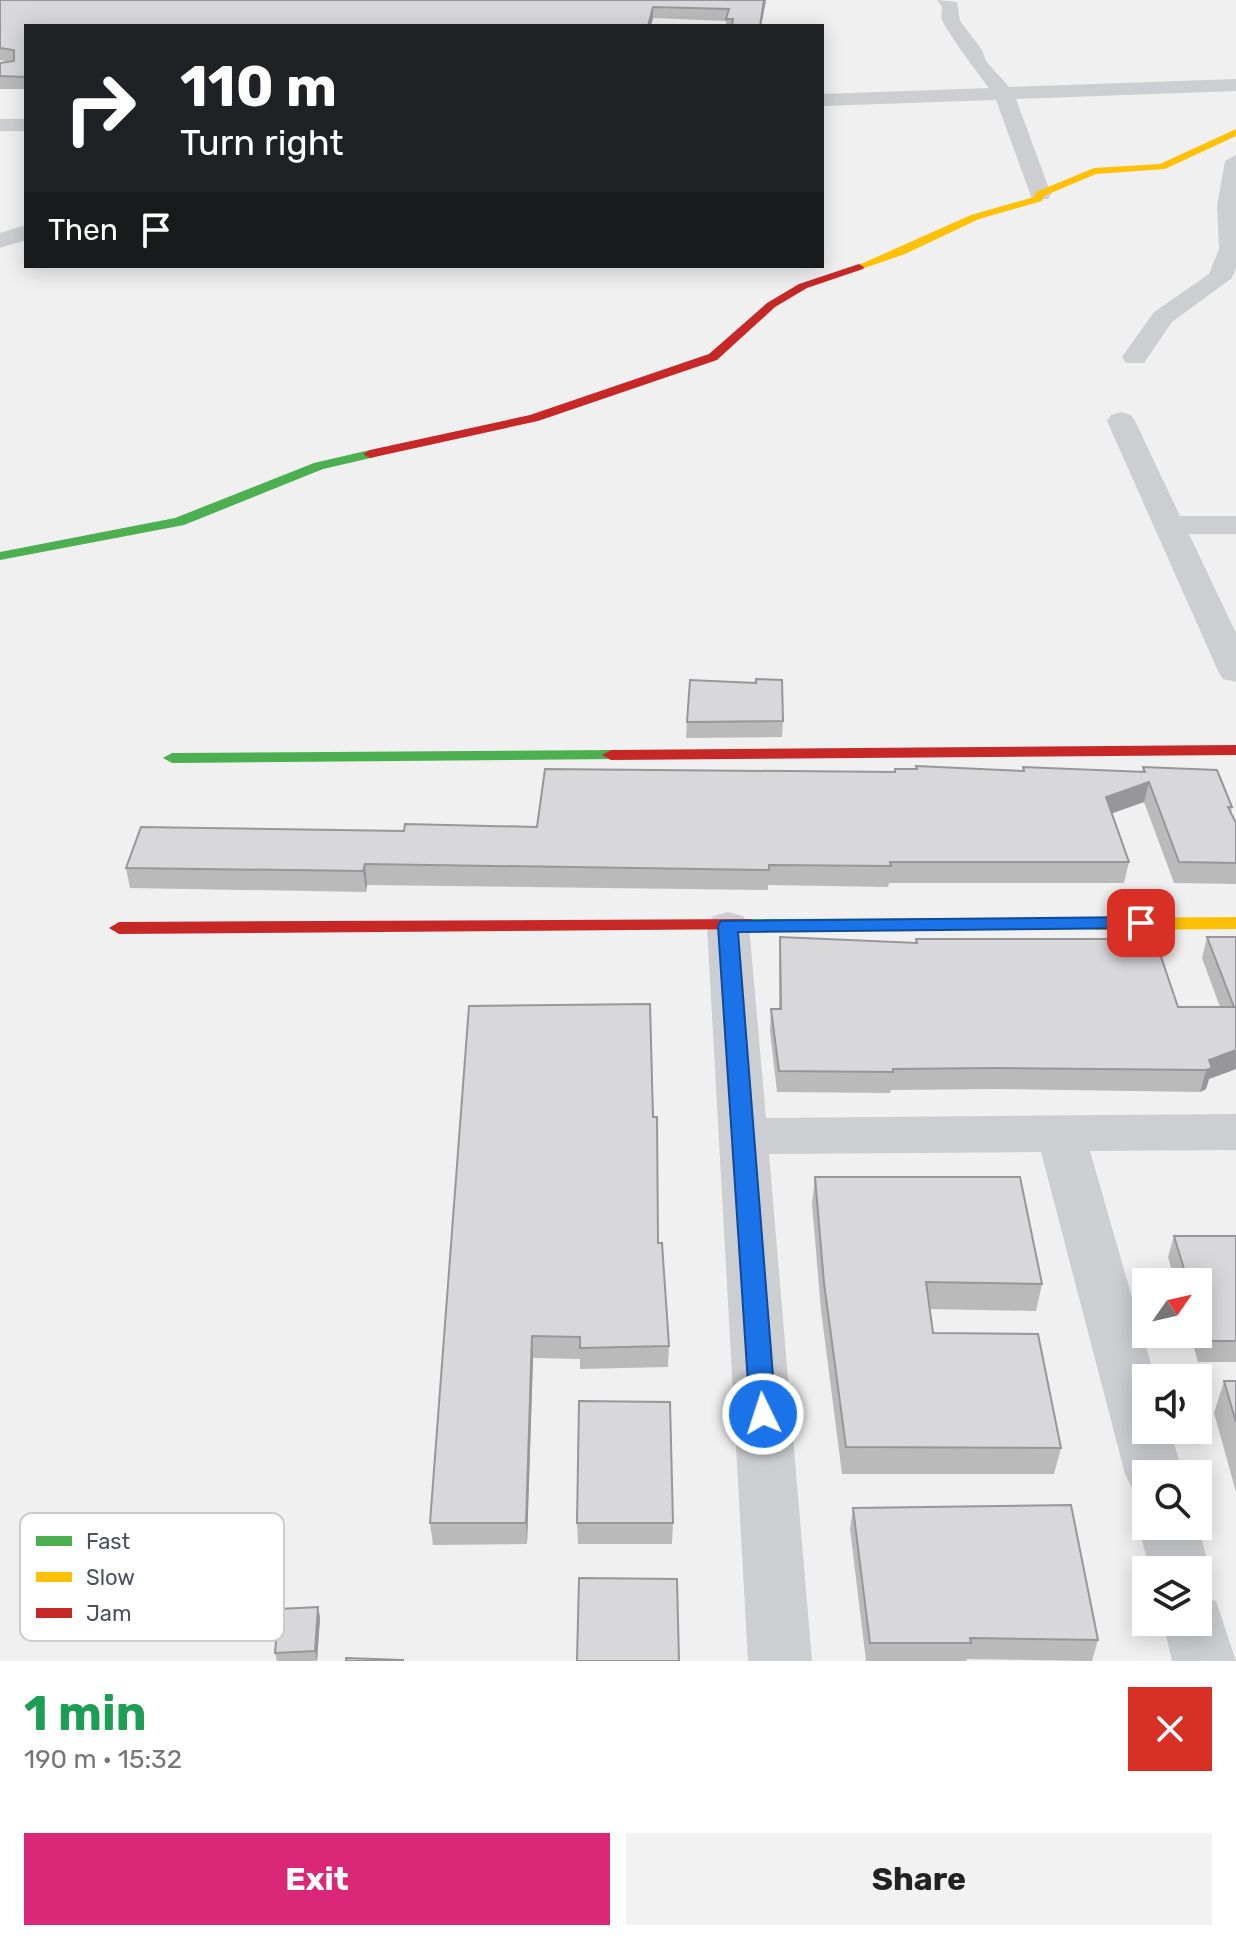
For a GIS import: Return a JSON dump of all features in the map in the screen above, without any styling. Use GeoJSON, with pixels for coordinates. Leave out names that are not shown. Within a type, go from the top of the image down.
{"type":"FeatureCollection","features":[{"type":"Feature","properties":{"kind":"street"},"geometry":{"type":"LineString","coordinates":[[945,0],[951,6],[951,21],[973,50],[977,62],[1004,94],[1040,194]]}},
{"type":"Feature","properties":{"kind":"street"},"geometry":{"type":"LineString","coordinates":[[824,100],[1236,85]]}},
{"type":"Feature","properties":{"kind":"street"},"geometry":{"type":"LineString","coordinates":[[0,125],[24,125]]}},
{"type":"Feature","properties":{"kind":"street"},"geometry":{"type":"LineString","coordinates":[[0,556],[179,522],[319,466],[533,418],[713,357],[771,305],[803,286],[901,252],[964,222],[1038,199],[1040,194],[1094,171],[1162,167],[1236,132]]}},
{"type":"Feature","properties":{"kind":"street"},"geometry":{"type":"LineString","coordinates":[[1135,357],[1163,317],[1220,278],[1231,249],[1228,206],[1236,161]]}},
{"type":"Feature","properties":{"kind":"street"},"geometry":{"type":"LineString","coordinates":[[0,241],[24,233]]}},
{"type":"Feature","properties":{"kind":"street"},"geometry":{"type":"LineString","coordinates":[[1121,421],[1169,525],[1225,625],[1236,671]]}},
{"type":"Feature","properties":{"kind":"street"},"geometry":{"type":"LineString","coordinates":[[1169,525],[1236,525]]}},
{"type":"Feature","properties":{"kind":"street"},"geometry":{"type":"LineString","coordinates":[[172,758],[1236,750]]}},
{"type":"Feature","properties":{"kind":"street"},"geometry":{"type":"LineString","coordinates":[[119,928],[1236,923]]}},
{"type":"Feature","properties":{"kind":"street"},"geometry":{"type":"LineString","coordinates":[[728,926],[780,1661]]}},
{"type":"Feature","properties":{"kind":"street"},"geometry":{"type":"LineString","coordinates":[[743,1136],[1236,1132]]}},
{"type":"Feature","properties":{"kind":"street"},"geometry":{"type":"LineString","coordinates":[[1061,1134],[1150,1460]]}},
{"type":"Feature","properties":{"kind":"street"},"geometry":{"type":"LineString","coordinates":[[1198,1636],[1204,1661]]}},
{"type":"Feature","properties":{"kind":"building"},"geometry":{"type":"Polygon","coordinates":[[[0,0],[764,0],[760,24],[732,24],[733,19],[726,19],[729,9],[653,7],[649,24],[24,24],[24,77],[0,76],[0,63],[14,61],[14,50],[0,48],[0,0]]]}},
{"type":"Feature","properties":{"kind":"building"},"geometry":{"type":"Polygon","coordinates":[[[756,679],[782,680],[783,721],[687,722],[690,680],[756,683],[756,679]]]}},
{"type":"Feature","properties":{"kind":"building"},"geometry":{"type":"Polygon","coordinates":[[[916,766],[1024,771],[1023,767],[1145,772],[1143,767],[1217,770],[1236,823],[1236,863],[1179,862],[1149,782],[1106,797],[1129,862],[890,862],[891,866],[769,865],[769,870],[365,864],[363,871],[126,868],[141,827],[404,831],[405,824],[537,827],[545,769],[895,772],[895,769],[917,769],[916,766]]]}},
{"type":"Feature","properties":{"kind":"building"},"geometry":{"type":"Polygon","coordinates":[[[780,937],[917,943],[916,939],[1155,939],[1178,1007],[1234,1007],[1207,937],[1236,937],[1236,1050],[1209,1060],[1212,1068],[1206,1070],[997,1068],[893,1069],[893,1072],[779,1071],[771,1009],[781,1009],[780,937]]]}},
{"type":"Feature","properties":{"kind":"building"},"geometry":{"type":"Polygon","coordinates":[[[650,1004],[653,1117],[657,1117],[658,1243],[662,1243],[669,1346],[580,1348],[580,1337],[532,1336],[526,1523],[430,1523],[469,1006],[650,1004]]]}},
{"type":"Feature","properties":{"kind":"building"},"geometry":{"type":"Polygon","coordinates":[[[815,1177],[1020,1177],[1042,1284],[926,1282],[933,1333],[1038,1334],[1061,1448],[846,1447],[824,1283],[815,1177]]]}},
{"type":"Feature","properties":{"kind":"building"},"geometry":{"type":"Polygon","coordinates":[[[1174,1236],[1236,1236],[1236,1341],[1212,1341],[1212,1268],[1184,1268],[1174,1236]]]}},
{"type":"Feature","properties":{"kind":"building"},"geometry":{"type":"Polygon","coordinates":[[[1224,1381],[1236,1381],[1236,1422],[1224,1381]]]}},
{"type":"Feature","properties":{"kind":"building"},"geometry":{"type":"Polygon","coordinates":[[[579,1401],[670,1402],[673,1523],[577,1523],[579,1401]]]}},
{"type":"Feature","properties":{"kind":"building"},"geometry":{"type":"Polygon","coordinates":[[[1071,1505],[1098,1640],[970,1638],[971,1643],[870,1643],[853,1508],[1071,1505]]]}},
{"type":"Feature","properties":{"kind":"building"},"geometry":{"type":"Polygon","coordinates":[[[579,1578],[677,1579],[679,1661],[577,1661],[579,1578]]]}},
{"type":"Feature","properties":{"kind":"building"},"geometry":{"type":"Polygon","coordinates":[[[318,1607],[315,1651],[275,1653],[276,1641],[284,1641],[284,1609],[318,1607]]]}},
{"type":"Feature","properties":{"kind":"building"},"geometry":{"type":"Polygon","coordinates":[[[346,1658],[403,1660],[403,1661],[346,1661],[346,1658]]]}},
{"type":"Feature","properties":{"kind":"traffic: fast"},"geometry":{"type":"LineString","coordinates":[[0,556],[179,522],[319,466],[370,454]]}},
{"type":"Feature","properties":{"kind":"traffic: fast"},"geometry":{"type":"LineString","coordinates":[[172,758],[611,755]]}},
{"type":"Feature","properties":{"kind":"traffic: fast"},"geometry":{"type":"LineString","coordinates":[[751,925],[1096,924]]}},
{"type":"Feature","properties":{"kind":"traffic: slow"},"geometry":{"type":"LineString","coordinates":[[859,267],[901,252],[975,217],[1038,199],[1040,194],[1094,171],[1162,167],[1236,132]]}},
{"type":"Feature","properties":{"kind":"traffic: slow"},"geometry":{"type":"LineString","coordinates":[[1096,924],[1236,923]]}},
{"type":"Feature","properties":{"kind":"traffic: jam"},"geometry":{"type":"LineString","coordinates":[[370,454],[533,418],[713,357],[771,305],[803,286],[859,267]]}},
{"type":"Feature","properties":{"kind":"traffic: jam"},"geometry":{"type":"LineString","coordinates":[[611,755],[1236,750]]}},
{"type":"Feature","properties":{"kind":"traffic: jam"},"geometry":{"type":"LineString","coordinates":[[119,928],[751,925]]}},
{"type":"Feature","properties":{"kind":"route"},"geometry":{"type":"LineString","coordinates":[[763,1414],[728,926],[1141,923]]}}]}
